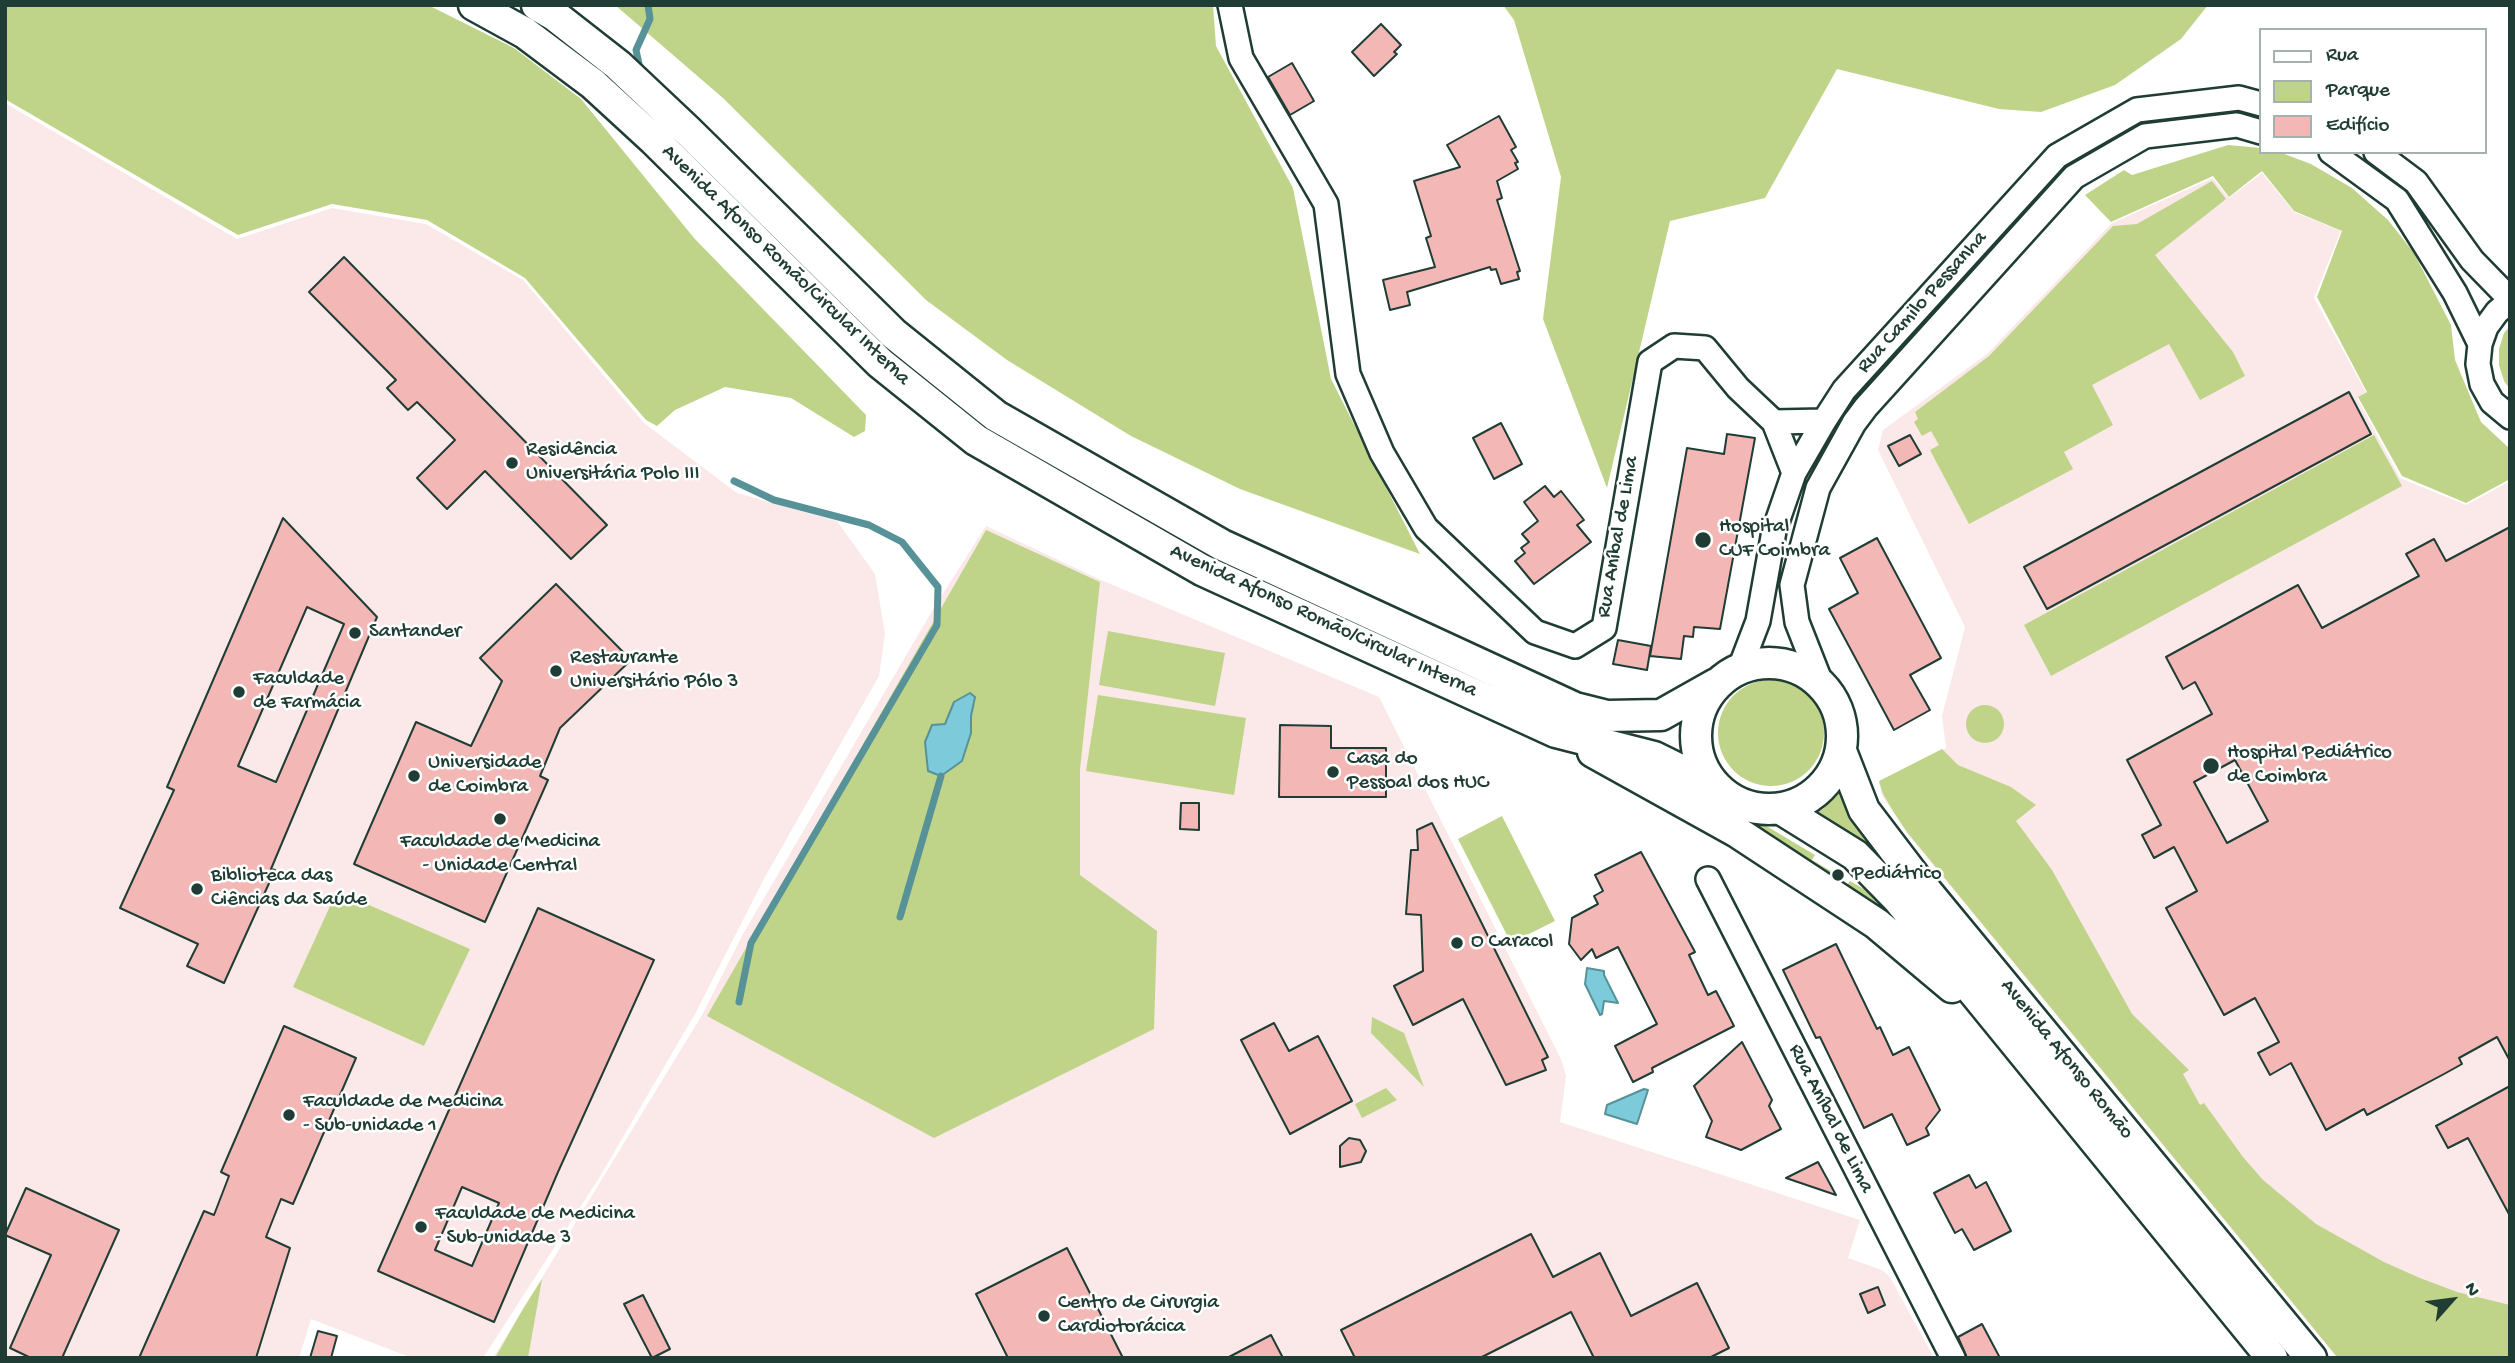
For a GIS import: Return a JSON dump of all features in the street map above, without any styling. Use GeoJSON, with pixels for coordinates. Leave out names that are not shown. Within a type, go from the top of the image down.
{"type":"FeatureCollection","features":[{"type":"Feature","properties":{"kind":"main road","name":"Avenida Afonso Romão/Circular Interna"},"geometry":{"type":"LineString","coordinates":[[474,5],[525,33],[593,84],[654,140],[880,363],[976,440],[1202,569],[1556,732],[1654,757],[1717,788]]}},
{"type":"Feature","properties":{"kind":"main road","name":"Avenida Afonso Romão/Circular Interna"},"geometry":{"type":"LineString","coordinates":[[537,5],[618,65],[894,334],[996,416],[1222,545],[1575,709],[1608,716],[1661,715],[1728,676]]}},
{"type":"Feature","properties":{"kind":"main road"},"geometry":{"type":"LineString","coordinates":[[1761,662],[1783,663],[1803,670],[1821,683],[1835,703],[1843,726],[1841,751],[1836,768],[1820,789],[1798,804],[1781,809],[1758,809],[1736,801],[1717,788],[1704,769],[1696,747],[1696,724],[1703,703],[1728,676],[1761,662]]}},
{"type":"Feature","properties":{"kind":"main road"},"geometry":{"type":"LineString","coordinates":[[1556,732],[1737,832],[1877,924],[2005,1031]]}},
{"type":"Feature","properties":{"kind":"main road","name":"Avenida Afonso Romão"},"geometry":{"type":"LineString","coordinates":[[1841,751],[1864,810],[1918,881],[2311,1358]]}},
{"type":"Feature","properties":{"kind":"main road","name":"Avenida Afonso Romão"},"geometry":{"type":"LineString","coordinates":[[1781,809],[1855,855],[1898,899],[2272,1358]]}},
{"type":"Feature","properties":{"kind":"street","name":"Rua Aníbal de Lima"},"geometry":{"type":"LineString","coordinates":[[1230,5],[1241,58],[1326,204],[1348,374],[1382,453],[1426,528],[1535,632],[1575,646],[1604,628],[1650,362],[1674,345],[1705,348],[1738,388],[1774,422]]}},
{"type":"Feature","properties":{"kind":"street","name":"Rua Camilo Pessanha"},"geometry":{"type":"LineString","coordinates":[[1728,676],[1758,621],[1774,531],[1794,473],[1824,421],[1844,390],[2057,156],[2137,110],[2239,98],[2260,104]]}},
{"type":"Feature","properties":{"kind":"street","name":"Rua Camilo Pessanha"},"geometry":{"type":"LineString","coordinates":[[1821,683],[1797,622],[1792,585],[1818,488],[1854,423],[1866,407],[2074,177],[2145,136],[2237,125],[2260,132]]}},
{"type":"Feature","properties":{"kind":"street"},"geometry":{"type":"LineString","coordinates":[[2334,154],[2397,200],[2455,293],[2480,344]]}},
{"type":"Feature","properties":{"kind":"street"},"geometry":{"type":"LineString","coordinates":[[2379,154],[2416,182],[2472,260],[2510,300],[2491,319],[2480,344],[2478,364],[2483,384],[2492,402],[2510,417]]}},
{"type":"Feature","properties":{"kind":"street"},"geometry":{"type":"LineString","coordinates":[[1794,473],[1774,422],[1824,421]]}},
{"type":"Feature","properties":{"kind":"street","name":"Rua Aníbal de Lima"},"geometry":{"type":"LineString","coordinates":[[1709,879],[1953,1358]]}},
{"type":"Feature","properties":{"kind":"shaded area","name":"Universidade de Coimbra"},"geometry":{"type":"Polygon","coordinates":[[[5,103],[237,239],[332,208],[426,224],[523,280],[644,423],[737,493],[837,521],[875,574],[885,634],[879,676],[765,877],[695,1014],[599,1178],[483,1358],[412,1358],[311,1319],[299,1358],[5,1358],[5,103]]]}},
{"type":"Feature","properties":{"kind":"shaded area","name":"Hospital Pediátrico de Coimbra"},"geometry":{"type":"Polygon","coordinates":[[[2262,173],[2294,212],[2341,231],[2314,298],[2366,392],[2357,398],[2400,478],[2466,505],[2510,481],[2510,1358],[2337,1358],[1906,832],[1882,795],[1879,783],[1946,748],[1942,716],[1965,627],[1878,450],[1883,430],[1987,354],[2112,223],[2213,178],[2229,198],[2262,173]]]}},
{"type":"Feature","properties":{"kind":"shaded area"},"geometry":{"type":"Polygon","coordinates":[[[986,526],[1101,580],[1379,697],[1561,1059],[1566,1076],[1560,1122],[1860,1220],[1848,1258],[1882,1270],[1890,1277],[1934,1358],[493,1358],[702,1015],[743,934],[935,606],[986,526]]]}},
{"type":"Feature","properties":{"kind":"green space"},"geometry":{"type":"Polygon","coordinates":[[[5,5],[428,5],[514,48],[581,99],[694,238],[866,415],[865,431],[854,437],[791,398],[725,387],[675,410],[657,426],[646,420],[525,278],[427,220],[332,204],[238,235],[5,99],[5,5]]]}},
{"type":"Feature","properties":{"kind":"green space"},"geometry":{"type":"Polygon","coordinates":[[[615,5],[1213,5],[1216,46],[1293,188],[1331,379],[1420,554],[1240,489],[1131,436],[1007,360],[926,300],[723,98],[615,5]]]}},
{"type":"Feature","properties":{"kind":"green space"},"geometry":{"type":"Polygon","coordinates":[[[1503,5],[2208,5],[2181,39],[2115,85],[2041,112],[1999,109],[1837,69],[1765,198],[1670,221],[1607,488],[1543,319],[1561,177],[1514,20],[1503,5]]]}},
{"type":"Feature","properties":{"kind":"green space"},"geometry":{"type":"Polygon","coordinates":[[[2228,145],[2260,148],[2260,154],[2284,154],[2311,164],[2352,188],[2388,220],[2414,253],[2451,325],[2455,360],[2481,422],[2510,449],[2510,479],[2466,503],[2402,476],[2358,397],[2367,392],[2317,297],[2342,231],[2294,211],[2262,171],[2229,197],[2213,176],[2111,222],[2085,195],[2124,170],[2132,175],[2228,145]]]}},
{"type":"Feature","properties":{"kind":"green space"},"geometry":{"type":"Polygon","coordinates":[[[2212,181],[2226,199],[2155,255],[2233,352],[2245,376],[2200,400],[2169,344],[2092,385],[2113,425],[2064,452],[2073,469],[1969,524],[1930,450],[1939,445],[1931,431],[1922,436],[1914,422],[1918,419],[1915,412],[1989,356],[2113,226],[2137,224],[2212,181]]]}},
{"type":"Feature","properties":{"kind":"green space"},"geometry":{"type":"Polygon","coordinates":[[[2510,326],[2510,389],[2504,381],[2499,365],[2499,349],[2504,333],[2510,326]]]}},
{"type":"Feature","properties":{"kind":"green space"},"geometry":{"type":"Polygon","coordinates":[[[2374,435],[2402,486],[2051,676],[2024,625],[2374,435]]]}},
{"type":"Feature","properties":{"kind":"green space"},"geometry":{"type":"Polygon","coordinates":[[[986,530],[1100,582],[1080,769],[1080,875],[1157,931],[1154,1029],[934,1138],[707,1016],[986,530]]]}},
{"type":"Feature","properties":{"kind":"green space"},"geometry":{"type":"Polygon","coordinates":[[[1108,631],[1225,653],[1215,706],[1099,685],[1108,631]]]}},
{"type":"Feature","properties":{"kind":"green space"},"geometry":{"type":"Polygon","coordinates":[[[1771,680],[1791,684],[1808,696],[1820,713],[1824,733],[1820,753],[1808,770],[1791,782],[1771,786],[1751,782],[1734,770],[1722,753],[1718,733],[1722,713],[1734,696],[1751,684],[1771,680]]]}},
{"type":"Feature","properties":{"kind":"green space"},"geometry":{"type":"Polygon","coordinates":[[[1098,695],[1246,718],[1234,795],[1086,771],[1098,695]]]}},
{"type":"Feature","properties":{"kind":"green space"},"geometry":{"type":"Polygon","coordinates":[[[1985,705],[1999,710],[2004,724],[1999,738],[1985,743],[1971,738],[1966,724],[1971,710],[1985,705]]]}},
{"type":"Feature","properties":{"kind":"green space"},"geometry":{"type":"Polygon","coordinates":[[[1942,749],[1958,765],[2011,787],[2036,805],[2016,821],[2052,870],[2132,1014],[2189,1070],[2183,1074],[2200,1105],[2204,1103],[2263,1180],[2316,1224],[2384,1262],[2457,1292],[2510,1305],[2510,1358],[2338,1358],[1907,832],[1893,811],[1879,781],[1942,749]]]}},
{"type":"Feature","properties":{"kind":"green space"},"geometry":{"type":"Polygon","coordinates":[[[1663,768],[1691,784],[1724,810],[1741,818],[1758,821],[1815,855],[1812,860],[1831,871],[1828,876],[1846,887],[1850,881],[1885,901],[1886,905],[1875,914],[1663,768]]]}},
{"type":"Feature","properties":{"kind":"green space"},"geometry":{"type":"Polygon","coordinates":[[[1840,791],[1853,816],[1906,883],[1813,814],[1823,809],[1840,791]]]}},
{"type":"Feature","properties":{"kind":"green space"},"geometry":{"type":"Polygon","coordinates":[[[1502,816],[1555,921],[1511,943],[1458,839],[1502,816]]]}},
{"type":"Feature","properties":{"kind":"green space"},"geometry":{"type":"Polygon","coordinates":[[[337,891],[470,949],[424,1046],[293,987],[337,891]]]}},
{"type":"Feature","properties":{"kind":"green space"},"geometry":{"type":"Polygon","coordinates":[[[1372,1017],[1404,1033],[1424,1087],[1371,1033],[1372,1017]]]}},
{"type":"Feature","properties":{"kind":"green space"},"geometry":{"type":"Polygon","coordinates":[[[1386,1088],[1397,1100],[1362,1118],[1355,1104],[1386,1088]]]}},
{"type":"Feature","properties":{"kind":"green space"},"geometry":{"type":"Polygon","coordinates":[[[542,1279],[528,1358],[495,1358],[523,1309],[542,1279]]]}},
{"type":"Feature","properties":{"kind":"water"},"geometry":{"type":"Polygon","coordinates":[[[970,693],[975,697],[971,733],[962,761],[941,776],[928,771],[925,742],[932,725],[945,724],[954,702],[970,693]]]}},
{"type":"Feature","properties":{"kind":"water"},"geometry":{"type":"Polygon","coordinates":[[[1587,968],[1604,971],[1618,1003],[1604,1001],[1600,1015],[1585,984],[1587,968]]]}},
{"type":"Feature","properties":{"kind":"water"},"geometry":{"type":"Polygon","coordinates":[[[1644,1089],[1648,1090],[1637,1124],[1605,1114],[1607,1105],[1644,1089]]]}},
{"type":"Feature","properties":{"kind":"building"},"geometry":{"type":"Polygon","coordinates":[[[1381,24],[1401,45],[1394,52],[1397,54],[1374,76],[1352,52],[1381,24]]]}},
{"type":"Feature","properties":{"kind":"building"},"geometry":{"type":"Polygon","coordinates":[[[1292,63],[1314,101],[1290,115],[1268,77],[1292,63]]]}},
{"type":"Feature","properties":{"kind":"building"},"geometry":{"type":"Polygon","coordinates":[[[1499,116],[1516,147],[1511,150],[1518,162],[1515,163],[1518,169],[1497,181],[1502,198],[1497,200],[1520,271],[1517,272],[1519,279],[1501,284],[1496,269],[1491,270],[1490,267],[1407,292],[1410,305],[1390,310],[1383,280],[1435,267],[1426,238],[1431,236],[1414,181],[1460,167],[1447,145],[1499,116]]]}},
{"type":"Feature","properties":{"kind":"building","name":"Residência Universitária Polo III"},"geometry":{"type":"Polygon","coordinates":[[[344,257],[607,525],[571,559],[485,471],[447,509],[417,478],[455,440],[417,402],[408,410],[387,388],[396,380],[309,292],[344,257]]]}},
{"type":"Feature","properties":{"kind":"building"},"geometry":{"type":"Polygon","coordinates":[[[2349,392],[2371,434],[2047,609],[2024,567],[2349,392]]]}},
{"type":"Feature","properties":{"kind":"building"},"geometry":{"type":"Polygon","coordinates":[[[1501,423],[1522,464],[1494,479],[1473,438],[1501,423]]]}},
{"type":"Feature","properties":{"kind":"building","name":"Hospital CUF Coimbra"},"geometry":{"type":"Polygon","coordinates":[[[1727,434],[1755,438],[1720,629],[1694,627],[1693,637],[1684,636],[1681,659],[1650,656],[1687,448],[1724,454],[1727,434]]]}},
{"type":"Feature","properties":{"kind":"building"},"geometry":{"type":"Polygon","coordinates":[[[1910,435],[1921,454],[1899,466],[1888,446],[1910,435]]]}},
{"type":"Feature","properties":{"kind":"building"},"geometry":{"type":"Polygon","coordinates":[[[1545,486],[1554,497],[1561,491],[1584,520],[1577,525],[1591,542],[1534,584],[1515,561],[1525,553],[1521,548],[1529,542],[1522,534],[1538,521],[1524,502],[1545,486]]]}},
{"type":"Feature","properties":{"kind":"building","name":"Faculdade de Farmácia"},"geometry":{"type":"Polygon","coordinates":[[[283,518],[377,617],[271,869],[275,870],[224,983],[187,966],[198,944],[120,908],[174,790],[167,787],[283,518]],[[307,607],[238,766],[276,782],[344,624],[307,607]]]}},
{"type":"Feature","properties":{"kind":"building"},"geometry":{"type":"Polygon","coordinates":[[[2510,527],[2510,1061],[2497,1037],[2459,1058],[2462,1064],[2444,1074],[2367,1115],[2364,1109],[2326,1130],[2291,1063],[2270,1075],[2258,1053],[2279,1042],[2255,998],[2224,1015],[2166,908],[2197,891],[2174,847],[2154,858],[2142,835],[2161,825],[2127,760],[2212,714],[2195,682],[2183,689],[2166,657],[2298,585],[2322,628],[2419,576],[2406,554],[2434,539],[2446,561],[2510,527]],[[2235,760],[2194,782],[2227,843],[2268,821],[2235,760]]]}},
{"type":"Feature","properties":{"kind":"building"},"geometry":{"type":"Polygon","coordinates":[[[1877,538],[1941,658],[1910,675],[1930,710],[1894,730],[1829,609],[1858,593],[1840,558],[1877,538]]]}},
{"type":"Feature","properties":{"kind":"building"},"geometry":{"type":"Polygon","coordinates":[[[556,584],[631,660],[560,728],[540,776],[548,780],[485,922],[354,864],[416,722],[471,746],[502,681],[480,658],[556,584]]]}},
{"type":"Feature","properties":{"kind":"building"},"geometry":{"type":"Polygon","coordinates":[[[1618,640],[1651,646],[1647,670],[1613,664],[1618,640]]]}},
{"type":"Feature","properties":{"kind":"building","name":"Casa do Pessoal dos HUC"},"geometry":{"type":"Polygon","coordinates":[[[1280,725],[1331,726],[1331,748],[1386,748],[1386,797],[1279,797],[1280,725]]]}},
{"type":"Feature","properties":{"kind":"building"},"geometry":{"type":"Polygon","coordinates":[[[1181,803],[1199,803],[1199,830],[1180,829],[1181,803]]]}},
{"type":"Feature","properties":{"kind":"building","name":"O Caracol"},"geometry":{"type":"Polygon","coordinates":[[[1432,823],[1548,1057],[1542,1060],[1546,1070],[1506,1085],[1463,999],[1413,1025],[1394,986],[1423,971],[1421,915],[1406,914],[1411,850],[1418,850],[1417,830],[1432,823]]]}},
{"type":"Feature","properties":{"kind":"building"},"geometry":{"type":"Polygon","coordinates":[[[1641,852],[1695,952],[1689,955],[1708,995],[1716,991],[1734,1026],[1652,1068],[1653,1072],[1633,1082],[1615,1046],[1657,1024],[1618,947],[1596,958],[1592,949],[1581,960],[1569,944],[1572,918],[1598,904],[1594,896],[1603,891],[1595,875],[1641,852]]]}},
{"type":"Feature","properties":{"kind":"building"},"geometry":{"type":"Polygon","coordinates":[[[538,908],[654,960],[558,1172],[494,1322],[378,1271],[538,908]],[[462,1187],[435,1250],[472,1266],[499,1203],[462,1187]]]}},
{"type":"Feature","properties":{"kind":"building"},"geometry":{"type":"Polygon","coordinates":[[[1836,944],[1877,1029],[1880,1027],[1893,1055],[1909,1047],[1940,1110],[1926,1128],[1929,1135],[1907,1145],[1892,1114],[1864,1128],[1820,1037],[1816,1038],[1783,970],[1836,944]]]}},
{"type":"Feature","properties":{"kind":"building"},"geometry":{"type":"Polygon","coordinates":[[[1274,1023],[1289,1051],[1318,1036],[1352,1101],[1290,1134],[1241,1040],[1274,1023]]]}},
{"type":"Feature","properties":{"kind":"building"},"geometry":{"type":"Polygon","coordinates":[[[284,1026],[356,1058],[293,1204],[281,1199],[266,1237],[290,1248],[256,1358],[139,1358],[204,1211],[214,1215],[229,1176],[221,1172],[284,1026]]]}},
{"type":"Feature","properties":{"kind":"building"},"geometry":{"type":"Polygon","coordinates":[[[1742,1042],[1772,1100],[1769,1106],[1781,1129],[1741,1150],[1706,1137],[1712,1121],[1694,1086],[1742,1042]]]}},
{"type":"Feature","properties":{"kind":"building"},"geometry":{"type":"Polygon","coordinates":[[[2510,1086],[2510,1216],[2468,1138],[2448,1148],[2436,1126],[2510,1086]]]}},
{"type":"Feature","properties":{"kind":"building"},"geometry":{"type":"Polygon","coordinates":[[[1349,1138],[1360,1140],[1366,1151],[1361,1162],[1340,1167],[1340,1146],[1349,1138]]]}},
{"type":"Feature","properties":{"kind":"building"},"geometry":{"type":"Polygon","coordinates":[[[1818,1162],[1836,1195],[1786,1178],[1818,1162]]]}},
{"type":"Feature","properties":{"kind":"building"},"geometry":{"type":"Polygon","coordinates":[[[1969,1175],[1976,1188],[1986,1182],[2011,1231],[1974,1250],[1962,1229],[1955,1233],[1934,1193],[1969,1175]]]}},
{"type":"Feature","properties":{"kind":"building"},"geometry":{"type":"Polygon","coordinates":[[[26,1188],[119,1230],[62,1358],[31,1358],[10,1348],[51,1255],[5,1235],[26,1188]]]}},
{"type":"Feature","properties":{"kind":"building"},"geometry":{"type":"Polygon","coordinates":[[[1531,1234],[1553,1277],[1600,1253],[1631,1316],[1697,1283],[1729,1348],[1709,1358],[1594,1358],[1571,1312],[1480,1358],[1355,1358],[1341,1330],[1531,1234]]]}},
{"type":"Feature","properties":{"kind":"building","name":"Centro de Cirurgia Cardiotorácica"},"geometry":{"type":"Polygon","coordinates":[[[1067,1248],[1123,1358],[1008,1358],[976,1294],[1067,1248]]]}},
{"type":"Feature","properties":{"kind":"building"},"geometry":{"type":"Polygon","coordinates":[[[1878,1287],[1885,1305],[1868,1313],[1860,1294],[1878,1287]]]}},
{"type":"Feature","properties":{"kind":"building"},"geometry":{"type":"Polygon","coordinates":[[[643,1295],[670,1349],[652,1358],[624,1304],[643,1295]]]}},
{"type":"Feature","properties":{"kind":"building"},"geometry":{"type":"Polygon","coordinates":[[[1982,1324],[2000,1358],[1967,1358],[1958,1337],[1982,1324]]]}},
{"type":"Feature","properties":{"kind":"building"},"geometry":{"type":"Polygon","coordinates":[[[318,1331],[337,1336],[331,1358],[310,1358],[318,1331]]]}},
{"type":"Feature","properties":{"kind":"building"},"geometry":{"type":"Polygon","coordinates":[[[1271,1335],[1283,1358],[1227,1358],[1271,1335]]]}},
{"type":"Feature","properties":{"kind":"waterway"},"geometry":{"type":"LineString","coordinates":[[639,64],[636,50],[650,19],[648,5]]}},
{"type":"Feature","properties":{"kind":"waterway"},"geometry":{"type":"LineString","coordinates":[[734,481],[774,500],[869,525],[902,542],[938,587],[937,625],[751,943],[739,1002]]}},
{"type":"Feature","properties":{"kind":"waterway"},"geometry":{"type":"LineString","coordinates":[[900,917],[941,776]]}},
{"type":"Feature","properties":{"kind":"place","name":"Residência Universitária Polo III"},"geometry":{"type":"Point","coordinates":[512,463]}},
{"type":"Feature","properties":{"kind":"place","name":"Hospital CUF Coimbra"},"geometry":{"type":"Point","coordinates":[1703,540]}},
{"type":"Feature","properties":{"kind":"place","name":"Santander"},"geometry":{"type":"Point","coordinates":[355,633]}},
{"type":"Feature","properties":{"kind":"place","name":"Restaurante Universitário Pólo 3"},"geometry":{"type":"Point","coordinates":[556,671]}},
{"type":"Feature","properties":{"kind":"place","name":"Faculdade de Farmácia"},"geometry":{"type":"Point","coordinates":[239,692]}},
{"type":"Feature","properties":{"kind":"place","name":"Hospital Pediátrico de Coimbra"},"geometry":{"type":"Point","coordinates":[2211,766]}},
{"type":"Feature","properties":{"kind":"place","name":"Casa do Pessoal dos HUC"},"geometry":{"type":"Point","coordinates":[1333,772]}},
{"type":"Feature","properties":{"kind":"place","name":"Universidade de Coimbra"},"geometry":{"type":"Point","coordinates":[414,776]}},
{"type":"Feature","properties":{"kind":"place","name":"Faculdade de Medicina - Unidade Central"},"geometry":{"type":"Point","coordinates":[500,819]}},
{"type":"Feature","properties":{"kind":"place","name":"Pediátrico"},"geometry":{"type":"Point","coordinates":[1838,875]}},
{"type":"Feature","properties":{"kind":"place","name":"Biblioteca das Ciências da Saúde"},"geometry":{"type":"Point","coordinates":[197,889]}},
{"type":"Feature","properties":{"kind":"place","name":"O Caracol"},"geometry":{"type":"Point","coordinates":[1457,943]}},
{"type":"Feature","properties":{"kind":"place","name":"Faculdade de Medicina - Sub-unidade 1"},"geometry":{"type":"Point","coordinates":[289,1115]}},
{"type":"Feature","properties":{"kind":"place","name":"Faculdade de Medicina - Sub-unidade 3"},"geometry":{"type":"Point","coordinates":[421,1227]}},
{"type":"Feature","properties":{"kind":"place","name":"Centro de Cirurgia Cardiotorácica"},"geometry":{"type":"Point","coordinates":[1044,1316]}}]}
